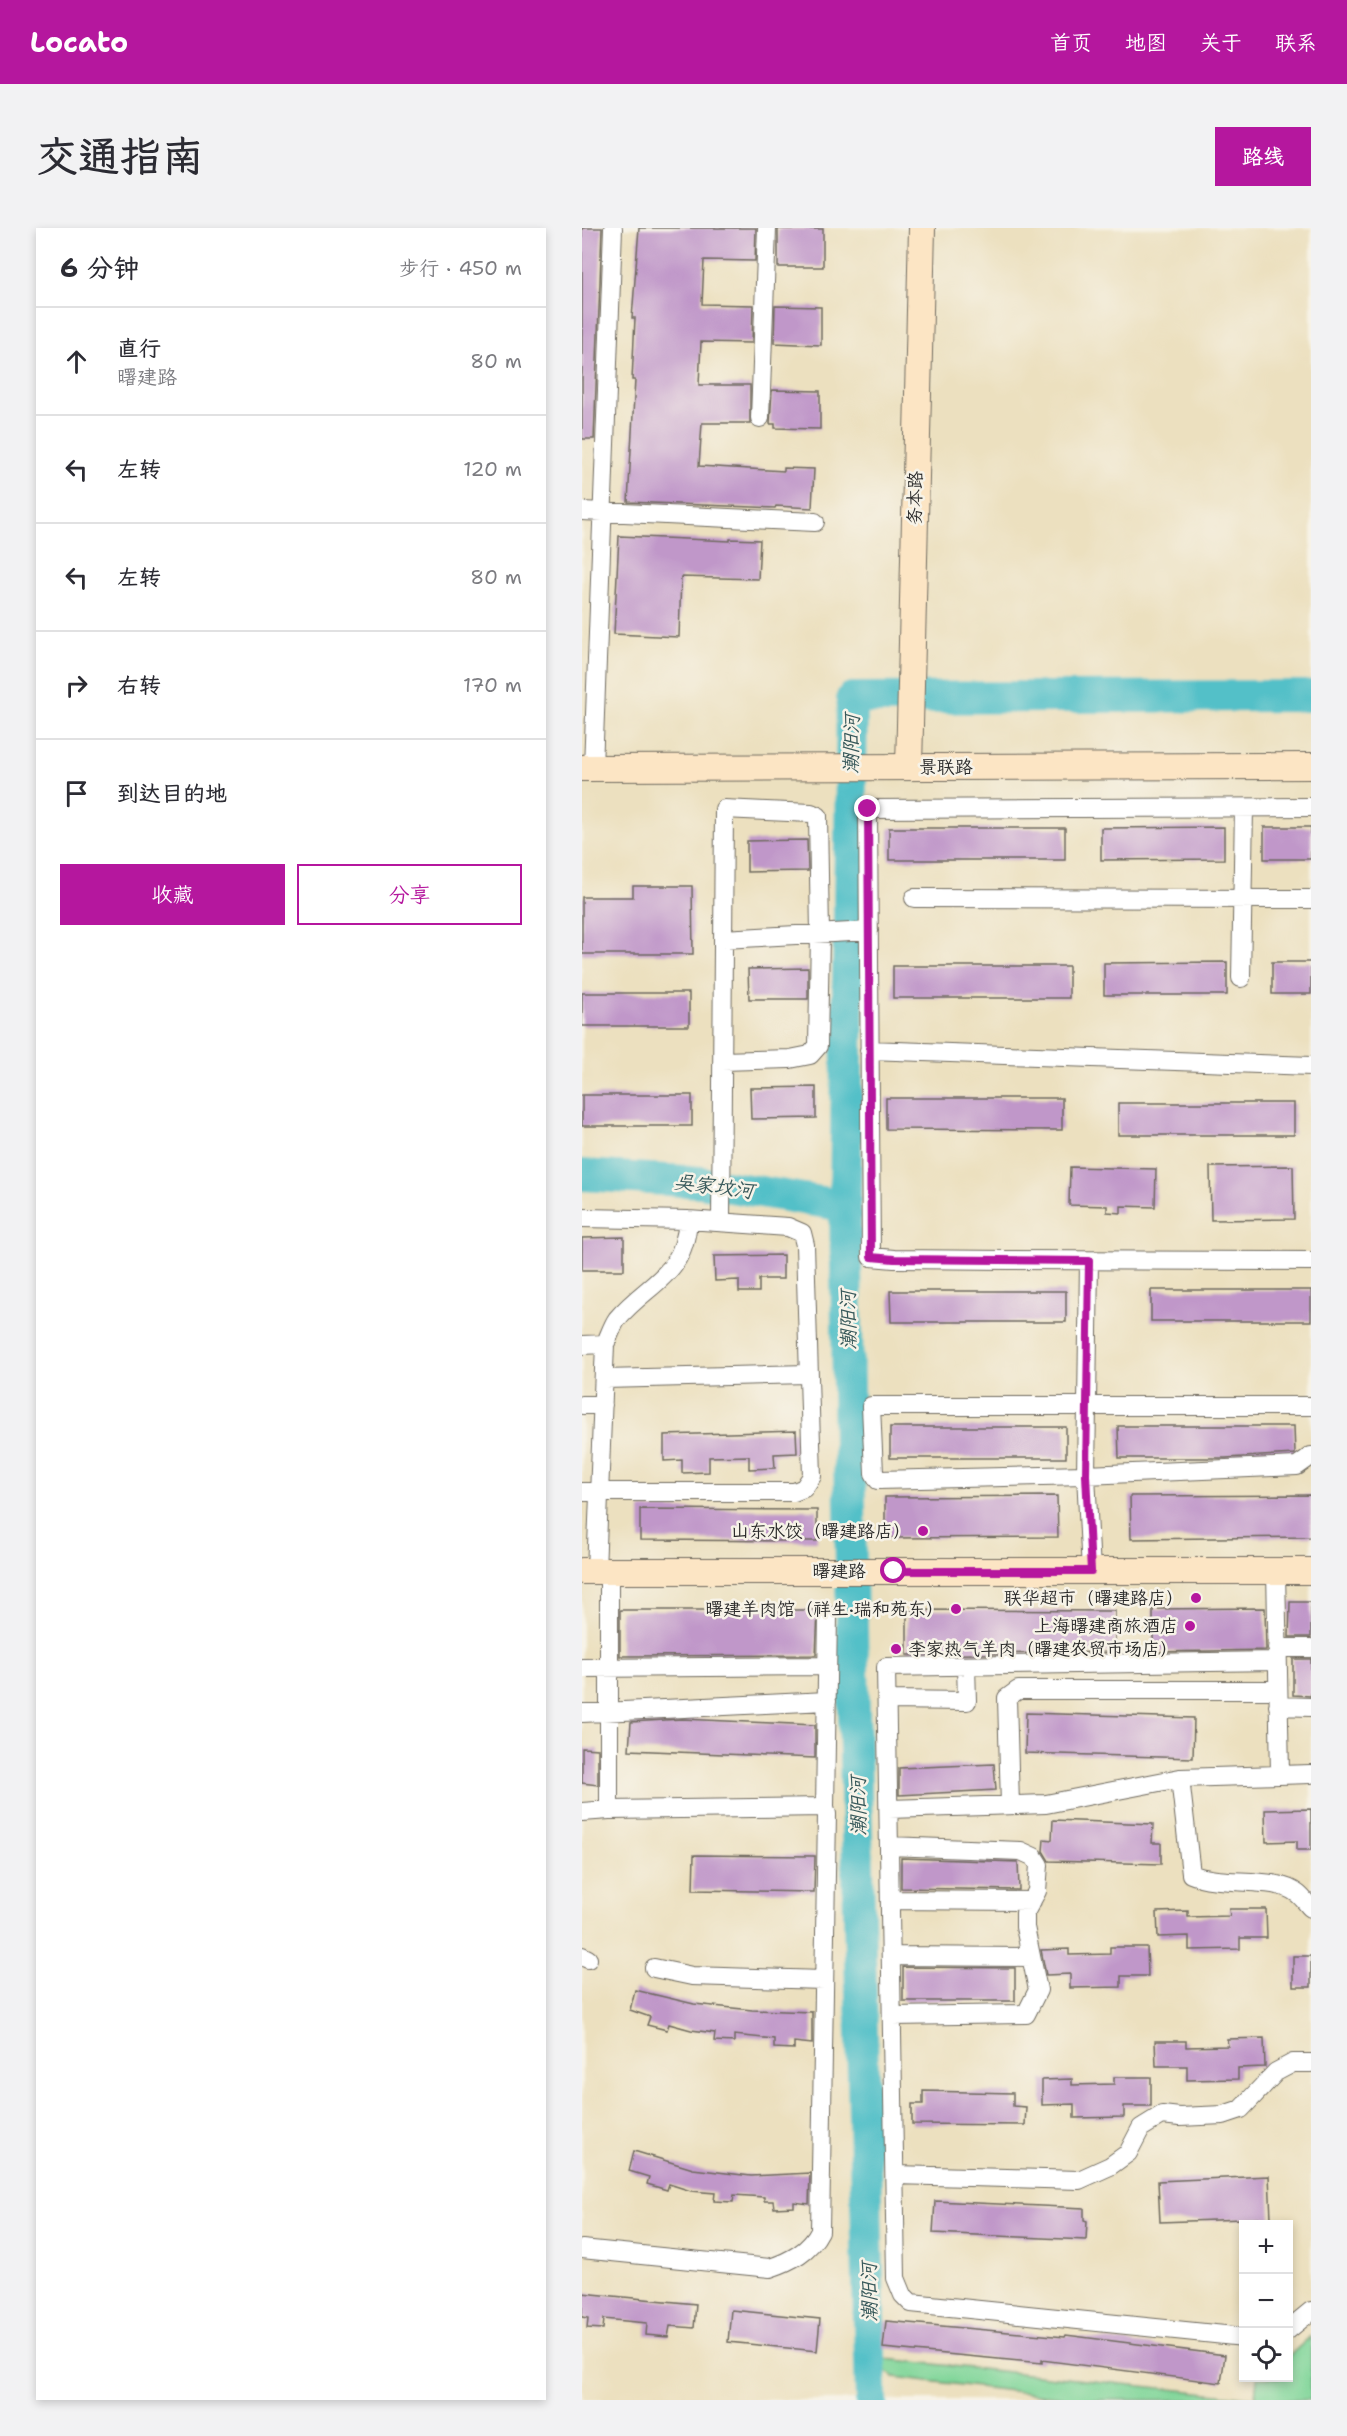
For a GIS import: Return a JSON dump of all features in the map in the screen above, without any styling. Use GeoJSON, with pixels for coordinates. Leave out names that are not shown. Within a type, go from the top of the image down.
{"type":"FeatureCollection","features":[{"type":"Feature","properties":{"kind":"street"},"geometry":{"type":"LineString","coordinates":[[588,768],[603,512],[613,228]]}},
{"type":"Feature","properties":{"kind":"street"},"geometry":{"type":"LineString","coordinates":[[760,418],[766,228]]}},
{"type":"Feature","properties":{"kind":"street","name":"务本路"},"geometry":{"type":"LineString","coordinates":[[909,767],[922,228]]}},
{"type":"Feature","properties":{"kind":"street"},"geometry":{"type":"LineString","coordinates":[[582,511],[815,522]]}},
{"type":"Feature","properties":{"kind":"street","name":"景联路"},"geometry":{"type":"LineString","coordinates":[[588,768],[1311,766]]}},
{"type":"Feature","properties":{"kind":"street"},"geometry":{"type":"LineString","coordinates":[[1311,807],[868,809],[871,1257],[1089,1261],[1311,1261]]}},
{"type":"Feature","properties":{"kind":"street"},"geometry":{"type":"LineString","coordinates":[[1241,978],[1244,808]]}},
{"type":"Feature","properties":{"kind":"street"},"geometry":{"type":"LineString","coordinates":[[721,1222],[724,809],[811,813],[818,816],[822,933],[818,1046],[810,1055],[790,1059],[723,1061]]}},
{"type":"Feature","properties":{"kind":"street"},"geometry":{"type":"LineString","coordinates":[[914,898],[1311,899]]}},
{"type":"Feature","properties":{"kind":"street"},"geometry":{"type":"LineString","coordinates":[[723,939],[869,931]]}},
{"type":"Feature","properties":{"kind":"street"},"geometry":{"type":"LineString","coordinates":[[869,1050],[1311,1066]]}},
{"type":"Feature","properties":{"kind":"street"},"geometry":{"type":"LineString","coordinates":[[582,1218],[721,1222],[788,1227],[802,1233],[805,1245],[812,1476],[804,1488],[794,1492],[590,1492]]}},
{"type":"Feature","properties":{"kind":"street"},"geometry":{"type":"LineString","coordinates":[[609,1810],[609,1668],[595,1571],[590,1492],[603,1405],[605,1344],[616,1320],[666,1275],[678,1257],[687,1233],[688,1220]]}},
{"type":"Feature","properties":{"kind":"street"},"geometry":{"type":"LineString","coordinates":[[1089,1261],[1086,1475],[1091,1571]]}},
{"type":"Feature","properties":{"kind":"street"},"geometry":{"type":"LineString","coordinates":[[582,1345],[605,1344]]}},
{"type":"Feature","properties":{"kind":"street"},"geometry":{"type":"LineString","coordinates":[[604,1379],[809,1374]]}},
{"type":"Feature","properties":{"kind":"street"},"geometry":{"type":"LineString","coordinates":[[582,1405],[603,1405]]}},
{"type":"Feature","properties":{"kind":"street"},"geometry":{"type":"LineString","coordinates":[[1311,1406],[871,1406],[874,1473],[878,1480],[1086,1475],[1297,1466],[1311,1456]]}},
{"type":"Feature","properties":{"kind":"street","name":"曙建路"},"geometry":{"type":"LineString","coordinates":[[595,1571],[1311,1571]]}},
{"type":"Feature","properties":{"kind":"street"},"geometry":{"type":"LineString","coordinates":[[1276,1571],[1280,1774]]}},
{"type":"Feature","properties":{"kind":"street"},"geometry":{"type":"LineString","coordinates":[[582,2249],[770,2268],[789,2262],[814,2243],[820,2231],[828,1615]]}},
{"type":"Feature","properties":{"kind":"street"},"geometry":{"type":"LineString","coordinates":[[1239,2336],[911,2303],[903,2295],[896,2278],[886,1667],[1277,1654],[1311,1648]]}},
{"type":"Feature","properties":{"kind":"street"},"geometry":{"type":"LineString","coordinates":[[582,1668],[827,1666]]}},
{"type":"Feature","properties":{"kind":"street"},"geometry":{"type":"LineString","coordinates":[[887,1700],[968,1701],[966,1666]]}},
{"type":"Feature","properties":{"kind":"street"},"geometry":{"type":"LineString","coordinates":[[1010,1805],[1007,1698],[1018,1690],[1278,1698],[1311,1707]]}},
{"type":"Feature","properties":{"kind":"street"},"geometry":{"type":"LineString","coordinates":[[582,1713],[827,1701]]}},
{"type":"Feature","properties":{"kind":"street"},"geometry":{"type":"LineString","coordinates":[[889,1809],[1046,1804],[1180,1778],[1311,1774]]}},
{"type":"Feature","properties":{"kind":"street"},"geometry":{"type":"LineString","coordinates":[[1180,1778],[1191,1874],[1206,1880],[1282,1886],[1298,1894],[1311,1908]]}},
{"type":"Feature","properties":{"kind":"street"},"geometry":{"type":"LineString","coordinates":[[582,1812],[825,1807]]}},
{"type":"Feature","properties":{"kind":"street"},"geometry":{"type":"LineString","coordinates":[[889,1846],[1021,1851],[1034,1857],[1039,1865],[1037,1891],[1025,1913],[1038,1990],[1026,2014],[892,2016]]}},
{"type":"Feature","properties":{"kind":"street"},"geometry":{"type":"LineString","coordinates":[[890,1900],[1032,1901]]}},
{"type":"Feature","properties":{"kind":"street"},"geometry":{"type":"LineString","coordinates":[[891,1956],[1031,1957]]}},
{"type":"Feature","properties":{"kind":"street"},"geometry":{"type":"LineString","coordinates":[[654,1968],[692,1976],[824,1980]]}},
{"type":"Feature","properties":{"kind":"street"},"geometry":{"type":"LineString","coordinates":[[895,2175],[1079,2180],[1110,2166],[1128,2153],[1141,2128],[1162,2115],[1180,2117],[1222,2115],[1241,2109],[1276,2072],[1293,2063],[1311,2063]]}},
{"type":"Feature","properties":{"kind":"street"},"geometry":{"type":"LineString","coordinates":[[1290,2328],[1311,2311]]}},
{"type":"Feature","properties":{"kind":"green space"},"geometry":{"type":"Polygon","coordinates":[[[1311,2336],[1311,2400],[1087,2400],[894,2377],[882,2369],[876,2358],[1255,2398],[1257,2382],[1293,2382],[1293,2352],[1311,2336]]]}},
{"type":"Feature","properties":{"kind":"building"},"geometry":{"type":"Polygon","coordinates":[[[582,228],[602,228],[594,439],[582,439],[582,228]]]}},
{"type":"Feature","properties":{"kind":"building"},"geometry":{"type":"Polygon","coordinates":[[[639,228],[756,228],[755,261],[704,260],[702,304],[753,305],[752,343],[701,342],[699,385],[750,385],[750,423],[702,423],[699,466],[784,471],[784,468],[814,469],[812,508],[628,502],[635,380],[632,380],[635,318],[632,318],[639,228]]]}},
{"type":"Feature","properties":{"kind":"building"},"geometry":{"type":"Polygon","coordinates":[[[778,229],[823,229],[823,267],[778,267],[778,229]]]}},
{"type":"Feature","properties":{"kind":"building"},"geometry":{"type":"Polygon","coordinates":[[[775,306],[821,307],[821,345],[774,343],[775,306]]]}},
{"type":"Feature","properties":{"kind":"building"},"geometry":{"type":"Polygon","coordinates":[[[772,390],[820,391],[820,429],[775,428],[775,424],[770,424],[772,390]]]}},
{"type":"Feature","properties":{"kind":"building"},"geometry":{"type":"Polygon","coordinates":[[[619,536],[730,541],[730,539],[760,540],[758,579],[681,577],[679,637],[614,634],[619,536]]]}},
{"type":"Feature","properties":{"kind":"building"},"geometry":{"type":"Polygon","coordinates":[[[1224,827],[1224,859],[1101,860],[1101,828],[1224,827]]]}},
{"type":"Feature","properties":{"kind":"building"},"geometry":{"type":"Polygon","coordinates":[[[1264,827],[1311,827],[1311,859],[1264,859],[1264,827]]]}},
{"type":"Feature","properties":{"kind":"building"},"geometry":{"type":"Polygon","coordinates":[[[889,828],[1065,828],[1065,860],[889,860],[889,828]]]}},
{"type":"Feature","properties":{"kind":"building"},"geometry":{"type":"Polygon","coordinates":[[[807,840],[808,871],[747,872],[747,841],[807,840]]]}},
{"type":"Feature","properties":{"kind":"building"},"geometry":{"type":"Polygon","coordinates":[[[633,886],[692,886],[693,954],[582,954],[582,897],[633,897],[633,886]]]}},
{"type":"Feature","properties":{"kind":"building"},"geometry":{"type":"Polygon","coordinates":[[[1227,962],[1227,995],[1104,995],[1104,963],[1227,962]]]}},
{"type":"Feature","properties":{"kind":"building"},"geometry":{"type":"Polygon","coordinates":[[[1272,962],[1311,962],[1311,994],[1272,994],[1272,962]]]}},
{"type":"Feature","properties":{"kind":"building"},"geometry":{"type":"Polygon","coordinates":[[[893,966],[1069,966],[1069,998],[893,998],[893,966]]]}},
{"type":"Feature","properties":{"kind":"building"},"geometry":{"type":"Polygon","coordinates":[[[808,968],[808,999],[749,999],[748,969],[808,968]]]}},
{"type":"Feature","properties":{"kind":"building"},"geometry":{"type":"Polygon","coordinates":[[[582,993],[689,993],[689,1026],[582,1026],[582,993]]]}},
{"type":"Feature","properties":{"kind":"building"},"geometry":{"type":"Polygon","coordinates":[[[816,1087],[816,1118],[751,1119],[750,1088],[816,1087]]]}},
{"type":"Feature","properties":{"kind":"building"},"geometry":{"type":"Polygon","coordinates":[[[582,1095],[692,1095],[692,1126],[582,1126],[582,1095]]]}},
{"type":"Feature","properties":{"kind":"building"},"geometry":{"type":"Polygon","coordinates":[[[886,1098],[1062,1098],[1062,1130],[886,1129],[886,1098]]]}},
{"type":"Feature","properties":{"kind":"building"},"geometry":{"type":"Polygon","coordinates":[[[1118,1103],[1294,1103],[1294,1135],[1118,1135],[1118,1103]]]}},
{"type":"Feature","properties":{"kind":"building"},"geometry":{"type":"Polygon","coordinates":[[[1293,1166],[1294,1219],[1211,1220],[1210,1167],[1293,1166]]]}},
{"type":"Feature","properties":{"kind":"building"},"geometry":{"type":"Polygon","coordinates":[[[1070,1167],[1156,1169],[1155,1207],[1121,1206],[1121,1213],[1107,1212],[1107,1206],[1069,1205],[1070,1167]]]}},
{"type":"Feature","properties":{"kind":"building"},"geometry":{"type":"Polygon","coordinates":[[[624,1237],[624,1270],[582,1270],[582,1238],[624,1237]]]}},
{"type":"Feature","properties":{"kind":"building"},"geometry":{"type":"Polygon","coordinates":[[[783,1255],[783,1279],[759,1279],[759,1292],[739,1292],[739,1280],[715,1281],[714,1256],[783,1255]]]}},
{"type":"Feature","properties":{"kind":"building"},"geometry":{"type":"Polygon","coordinates":[[[1151,1290],[1311,1290],[1311,1321],[1151,1321],[1151,1290]]]}},
{"type":"Feature","properties":{"kind":"building"},"geometry":{"type":"Polygon","coordinates":[[[890,1291],[1066,1291],[1066,1322],[891,1322],[890,1291]]]}},
{"type":"Feature","properties":{"kind":"building"},"geometry":{"type":"Polygon","coordinates":[[[1118,1426],[1294,1426],[1295,1454],[1225,1458],[1119,1458],[1118,1426]]]}},
{"type":"Feature","properties":{"kind":"building"},"geometry":{"type":"Polygon","coordinates":[[[890,1427],[1066,1427],[1066,1458],[890,1458],[890,1427]]]}},
{"type":"Feature","properties":{"kind":"building"},"geometry":{"type":"Polygon","coordinates":[[[796,1431],[797,1453],[774,1454],[775,1468],[749,1469],[749,1456],[709,1457],[709,1472],[682,1473],[682,1460],[664,1461],[664,1435],[796,1431]]]}},
{"type":"Feature","properties":{"kind":"building"},"geometry":{"type":"Polygon","coordinates":[[[1311,1495],[1311,1537],[1131,1539],[1130,1496],[1311,1495]]]}},
{"type":"Feature","properties":{"kind":"building"},"geometry":{"type":"Polygon","coordinates":[[[1057,1496],[1058,1537],[885,1538],[885,1497],[1057,1496]]]}},
{"type":"Feature","properties":{"kind":"building"},"geometry":{"type":"Polygon","coordinates":[[[640,1509],[817,1510],[817,1541],[640,1540],[640,1509]]]}},
{"type":"Feature","properties":{"kind":"building"},"geometry":{"type":"Polygon","coordinates":[[[1290,1602],[1311,1602],[1311,1637],[1289,1637],[1290,1602]]]}},
{"type":"Feature","properties":{"kind":"building"},"geometry":{"type":"Polygon","coordinates":[[[1265,1608],[1266,1650],[1153,1652],[1153,1609],[1265,1608]]]}},
{"type":"Feature","properties":{"kind":"building"},"geometry":{"type":"Polygon","coordinates":[[[620,1610],[818,1610],[816,1655],[620,1656],[620,1610]]]}},
{"type":"Feature","properties":{"kind":"building"},"geometry":{"type":"Polygon","coordinates":[[[907,1610],[1115,1611],[1115,1652],[907,1655],[907,1610]]]}},
{"type":"Feature","properties":{"kind":"building"},"geometry":{"type":"Polygon","coordinates":[[[1293,1659],[1311,1659],[1311,1696],[1293,1695],[1293,1659]]]}},
{"type":"Feature","properties":{"kind":"building"},"geometry":{"type":"Polygon","coordinates":[[[1026,1713],[1194,1718],[1193,1758],[1025,1753],[1026,1713]]]}},
{"type":"Feature","properties":{"kind":"building"},"geometry":{"type":"Polygon","coordinates":[[[682,1719],[815,1725],[815,1758],[629,1750],[631,1722],[682,1719]]]}},
{"type":"Feature","properties":{"kind":"building"},"geometry":{"type":"Polygon","coordinates":[[[582,1748],[598,1749],[598,1785],[582,1783],[582,1748]]]}},
{"type":"Feature","properties":{"kind":"building"},"geometry":{"type":"Polygon","coordinates":[[[994,1764],[996,1790],[899,1795],[899,1768],[994,1764]]]}},
{"type":"Feature","properties":{"kind":"building"},"geometry":{"type":"Polygon","coordinates":[[[1311,1809],[1311,1850],[1297,1850],[1297,1841],[1266,1842],[1265,1810],[1311,1809]]]}},
{"type":"Feature","properties":{"kind":"building"},"geometry":{"type":"Polygon","coordinates":[[[1053,1820],[1153,1824],[1152,1843],[1161,1843],[1161,1864],[1049,1861],[1043,1851],[1044,1839],[1052,1840],[1053,1820]]]}},
{"type":"Feature","properties":{"kind":"building"},"geometry":{"type":"Polygon","coordinates":[[[694,1855],[815,1856],[814,1892],[693,1890],[694,1855]]]}},
{"type":"Feature","properties":{"kind":"building"},"geometry":{"type":"Polygon","coordinates":[[[901,1858],[1018,1862],[1019,1890],[901,1888],[901,1858]]]}},
{"type":"Feature","properties":{"kind":"building"},"geometry":{"type":"Polygon","coordinates":[[[1229,1909],[1266,1909],[1267,1938],[1240,1938],[1240,1949],[1189,1950],[1189,1936],[1158,1937],[1157,1912],[1188,1911],[1188,1917],[1230,1916],[1229,1909]]]}},
{"type":"Feature","properties":{"kind":"building"},"geometry":{"type":"Polygon","coordinates":[[[1110,1947],[1147,1947],[1148,1976],[1121,1976],[1121,1987],[1070,1988],[1070,1974],[1046,1975],[1041,1950],[1069,1949],[1069,1955],[1110,1954],[1110,1947]]]}},
{"type":"Feature","properties":{"kind":"building"},"geometry":{"type":"Polygon","coordinates":[[[1293,1956],[1311,1956],[1311,1987],[1293,1987],[1293,1956]]]}},
{"type":"Feature","properties":{"kind":"building"},"geometry":{"type":"Polygon","coordinates":[[[903,1967],[1015,1968],[1015,2001],[903,2001],[903,1967]]]}},
{"type":"Feature","properties":{"kind":"building"},"geometry":{"type":"Polygon","coordinates":[[[635,1990],[694,2004],[752,2010],[812,2012],[812,2044],[794,2042],[794,2049],[774,2048],[774,2039],[734,2035],[734,2042],[714,2041],[715,2033],[669,2024],[667,2030],[647,2025],[650,2017],[630,2010],[635,1990]]]}},
{"type":"Feature","properties":{"kind":"building"},"geometry":{"type":"Polygon","coordinates":[[[1264,2038],[1265,2067],[1238,2068],[1238,2079],[1187,2080],[1187,2066],[1156,2066],[1155,2041],[1186,2041],[1186,2047],[1228,2046],[1227,2039],[1264,2038]]]}},
{"type":"Feature","properties":{"kind":"building"},"geometry":{"type":"Polygon","coordinates":[[[1114,2077],[1151,2077],[1151,2106],[1124,2106],[1124,2117],[1074,2118],[1074,2104],[1042,2105],[1042,2080],[1072,2079],[1072,2085],[1114,2084],[1114,2077]]]}},
{"type":"Feature","properties":{"kind":"building"},"geometry":{"type":"Polygon","coordinates":[[[923,2091],[1013,2093],[1013,2106],[1026,2107],[1025,2125],[912,2124],[912,2104],[923,2104],[923,2091]]]}},
{"type":"Feature","properties":{"kind":"building"},"geometry":{"type":"Polygon","coordinates":[[[634,2151],[693,2169],[751,2176],[810,2173],[809,2204],[794,2202],[794,2207],[774,2208],[773,2201],[764,2201],[764,2197],[734,2195],[733,2202],[714,2201],[715,2193],[691,2191],[669,2184],[667,2190],[647,2184],[649,2177],[629,2171],[634,2151]]]}},
{"type":"Feature","properties":{"kind":"building"},"geometry":{"type":"Polygon","coordinates":[[[1269,2176],[1271,2218],[1160,2222],[1158,2181],[1269,2176]]]}},
{"type":"Feature","properties":{"kind":"building"},"geometry":{"type":"Polygon","coordinates":[[[935,2201],[1084,2208],[1084,2220],[1087,2221],[1086,2240],[933,2233],[935,2201]]]}},
{"type":"Feature","properties":{"kind":"building"},"geometry":{"type":"Polygon","coordinates":[[[582,2293],[696,2304],[694,2328],[670,2326],[668,2337],[646,2335],[647,2323],[604,2319],[603,2329],[587,2328],[588,2318],[582,2317],[582,2293]]]}},
{"type":"Feature","properties":{"kind":"building"},"geometry":{"type":"Polygon","coordinates":[[[731,2310],[820,2319],[817,2351],[728,2342],[731,2310]]]}},
{"type":"Feature","properties":{"kind":"building"},"geometry":{"type":"Polygon","coordinates":[[[886,2321],[1065,2337],[1066,2335],[1225,2355],[1221,2383],[1042,2360],[1042,2363],[883,2348],[886,2321]]]}},
{"type":"Feature","properties":{"kind":"waterway","name":"潮阳河"},"geometry":{"type":"LineString","coordinates":[[871,2400],[852,1628],[845,1206],[852,698],[1311,696]]}},
{"type":"Feature","properties":{"kind":"waterway","name":"吴家坟河"},"geometry":{"type":"LineString","coordinates":[[582,1175],[701,1182],[845,1206]]}},
{"type":"Feature","properties":{"kind":"place","name":"山东水饺（曙建路店）"},"geometry":{"type":"Point","coordinates":[923,1531]}},
{"type":"Feature","properties":{"kind":"place","name":"联华超市（曙建路店）"},"geometry":{"type":"Point","coordinates":[1196,1598]}},
{"type":"Feature","properties":{"kind":"place","name":"曙建羊肉馆（祥生·瑞和苑东）"},"geometry":{"type":"Point","coordinates":[956,1609]}},
{"type":"Feature","properties":{"kind":"place","name":"上海曙建商旅酒店"},"geometry":{"type":"Point","coordinates":[1190,1626]}},
{"type":"Feature","properties":{"kind":"place","name":"李家热气羊肉（曙建农贸市场店）"},"geometry":{"type":"Point","coordinates":[896,1649]}},
{"type":"Feature","properties":{"kind":"route"},"geometry":{"type":"LineString","coordinates":[[868,809],[871,1257],[1089,1261],[1086,1475],[1091,1571],[894,1571]]}}]}
